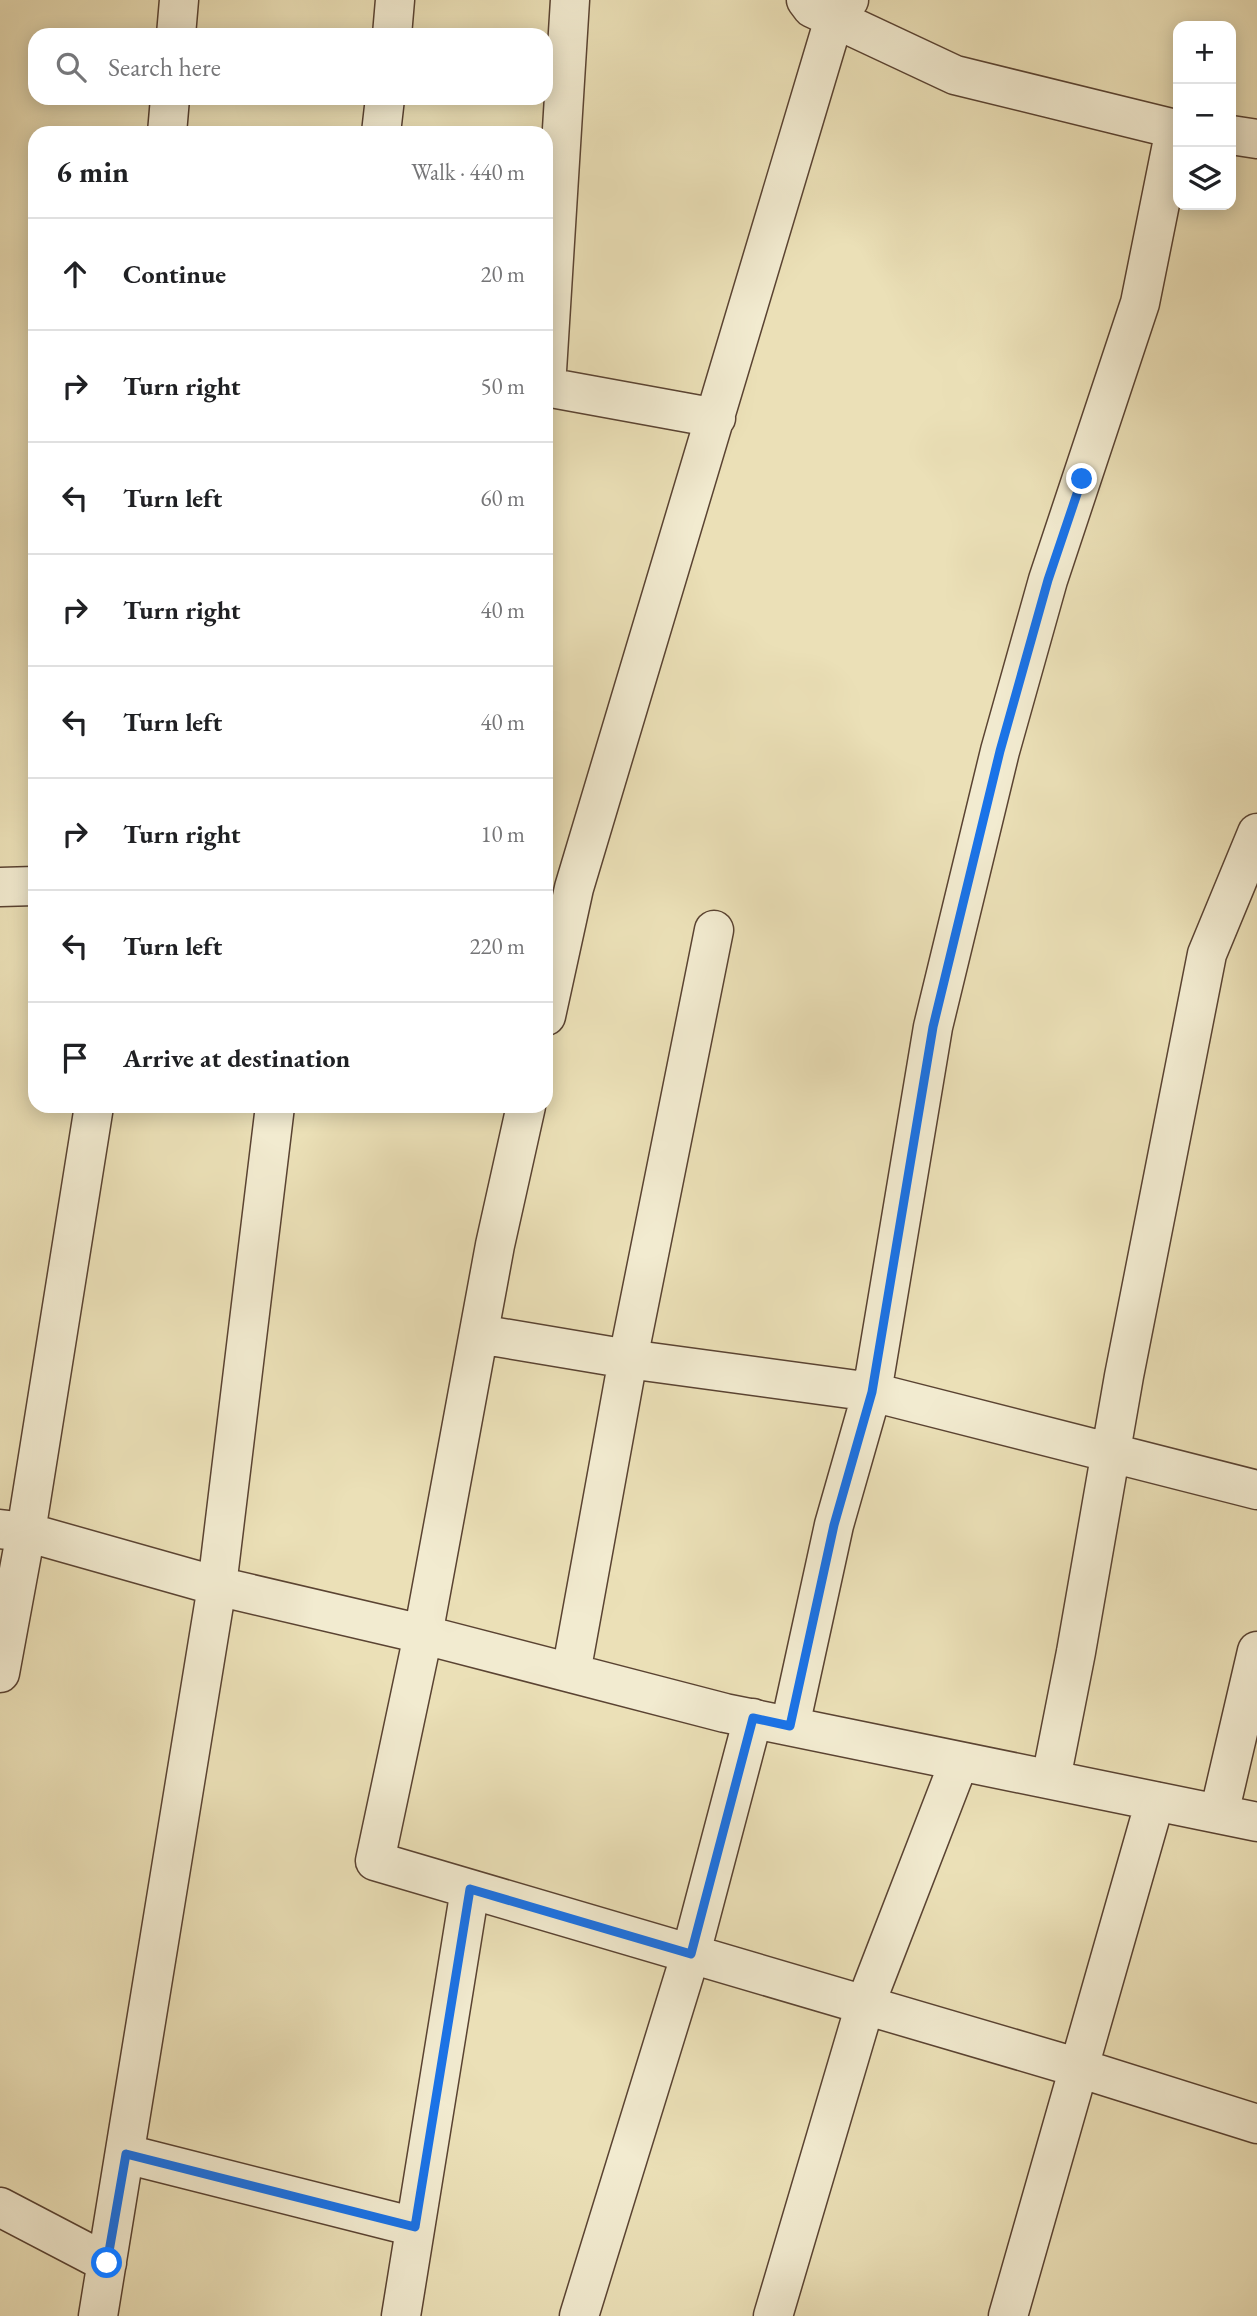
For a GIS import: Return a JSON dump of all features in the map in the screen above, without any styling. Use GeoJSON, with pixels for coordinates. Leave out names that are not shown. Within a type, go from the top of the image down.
{"type":"FeatureCollection","features":[{"type":"Feature","properties":{"kind":"street"},"geometry":{"type":"LineString","coordinates":[[177,28],[179,0]]}},
{"type":"Feature","properties":{"kind":"street"},"geometry":{"type":"LineString","coordinates":[[393,28],[395,0]]}},
{"type":"Feature","properties":{"kind":"street"},"geometry":{"type":"LineString","coordinates":[[553,274],[570,0]]}},
{"type":"Feature","properties":{"kind":"street"},"geometry":{"type":"LineString","coordinates":[[553,951],[556,923],[574,888],[716,418],[830,6],[955,75],[1173,128]]}},
{"type":"Feature","properties":{"kind":"street"},"geometry":{"type":"LineString","coordinates":[[168,126],[169,105]]}},
{"type":"Feature","properties":{"kind":"street"},"geometry":{"type":"LineString","coordinates":[[382,126],[384,105]]}},
{"type":"Feature","properties":{"kind":"street"},"geometry":{"type":"LineString","coordinates":[[1236,136],[1257,139]]}},
{"type":"Feature","properties":{"kind":"street"},"geometry":{"type":"LineString","coordinates":[[790,1726],[834,1525],[872,1392],[933,1027],[1000,751],[1048,580],[1140,303],[1173,147]]}},
{"type":"Feature","properties":{"kind":"street"},"geometry":{"type":"LineString","coordinates":[[553,388],[716,418]]}},
{"type":"Feature","properties":{"kind":"street"},"geometry":{"type":"LineString","coordinates":[[1051,1779],[1124,1376],[1208,954],[1257,833]]}},
{"type":"Feature","properties":{"kind":"street"},"geometry":{"type":"LineString","coordinates":[[0,887],[28,886]]}},
{"type":"Feature","properties":{"kind":"street"},"geometry":{"type":"LineString","coordinates":[[571,1673],[628,1359],[715,930]]}},
{"type":"Feature","properties":{"kind":"street"},"geometry":{"type":"LineString","coordinates":[[0,1673],[13,1530],[93,1113]]}},
{"type":"Feature","properties":{"kind":"street"},"geometry":{"type":"LineString","coordinates":[[98,2316],[217,1586],[274,1113]]}},
{"type":"Feature","properties":{"kind":"street"},"geometry":{"type":"LineString","coordinates":[[524,1113],[495,1245],[423,1635],[374,1861],[1079,2068],[1257,2124]]}},
{"type":"Feature","properties":{"kind":"street"},"geometry":{"type":"LineString","coordinates":[[479,1334],[628,1359],[872,1392],[1257,1490]]}},
{"type":"Feature","properties":{"kind":"street"},"geometry":{"type":"LineString","coordinates":[[13,1530],[217,1586],[753,1718],[1257,1822]]}},
{"type":"Feature","properties":{"kind":"street"},"geometry":{"type":"LineString","coordinates":[[1219,1814],[1257,1651]]}},
{"type":"Feature","properties":{"kind":"street"},"geometry":{"type":"LineString","coordinates":[[579,2316],[691,1954],[753,1718]]}},
{"type":"Feature","properties":{"kind":"street"},"geometry":{"type":"LineString","coordinates":[[773,2316],[864,2005],[959,1762]]}},
{"type":"Feature","properties":{"kind":"street"},"geometry":{"type":"LineString","coordinates":[[1008,2316],[1155,1801]]}},
{"type":"Feature","properties":{"kind":"street"},"geometry":{"type":"LineString","coordinates":[[401,2316],[470,1889]]}},
{"type":"Feature","properties":{"kind":"street"},"geometry":{"type":"LineString","coordinates":[[126,2154],[415,2227]]}},
{"type":"Feature","properties":{"kind":"street"},"geometry":{"type":"LineString","coordinates":[[0,2207],[107,2263]]}},
{"type":"Feature","properties":{"kind":"route"},"geometry":{"type":"LineString","coordinates":[[107,2263],[126,2154],[415,2227],[470,1889],[691,1954],[753,1718],[790,1726],[834,1525],[872,1392],[933,1027],[1000,751],[1048,580],[1082,479]]}}]}
